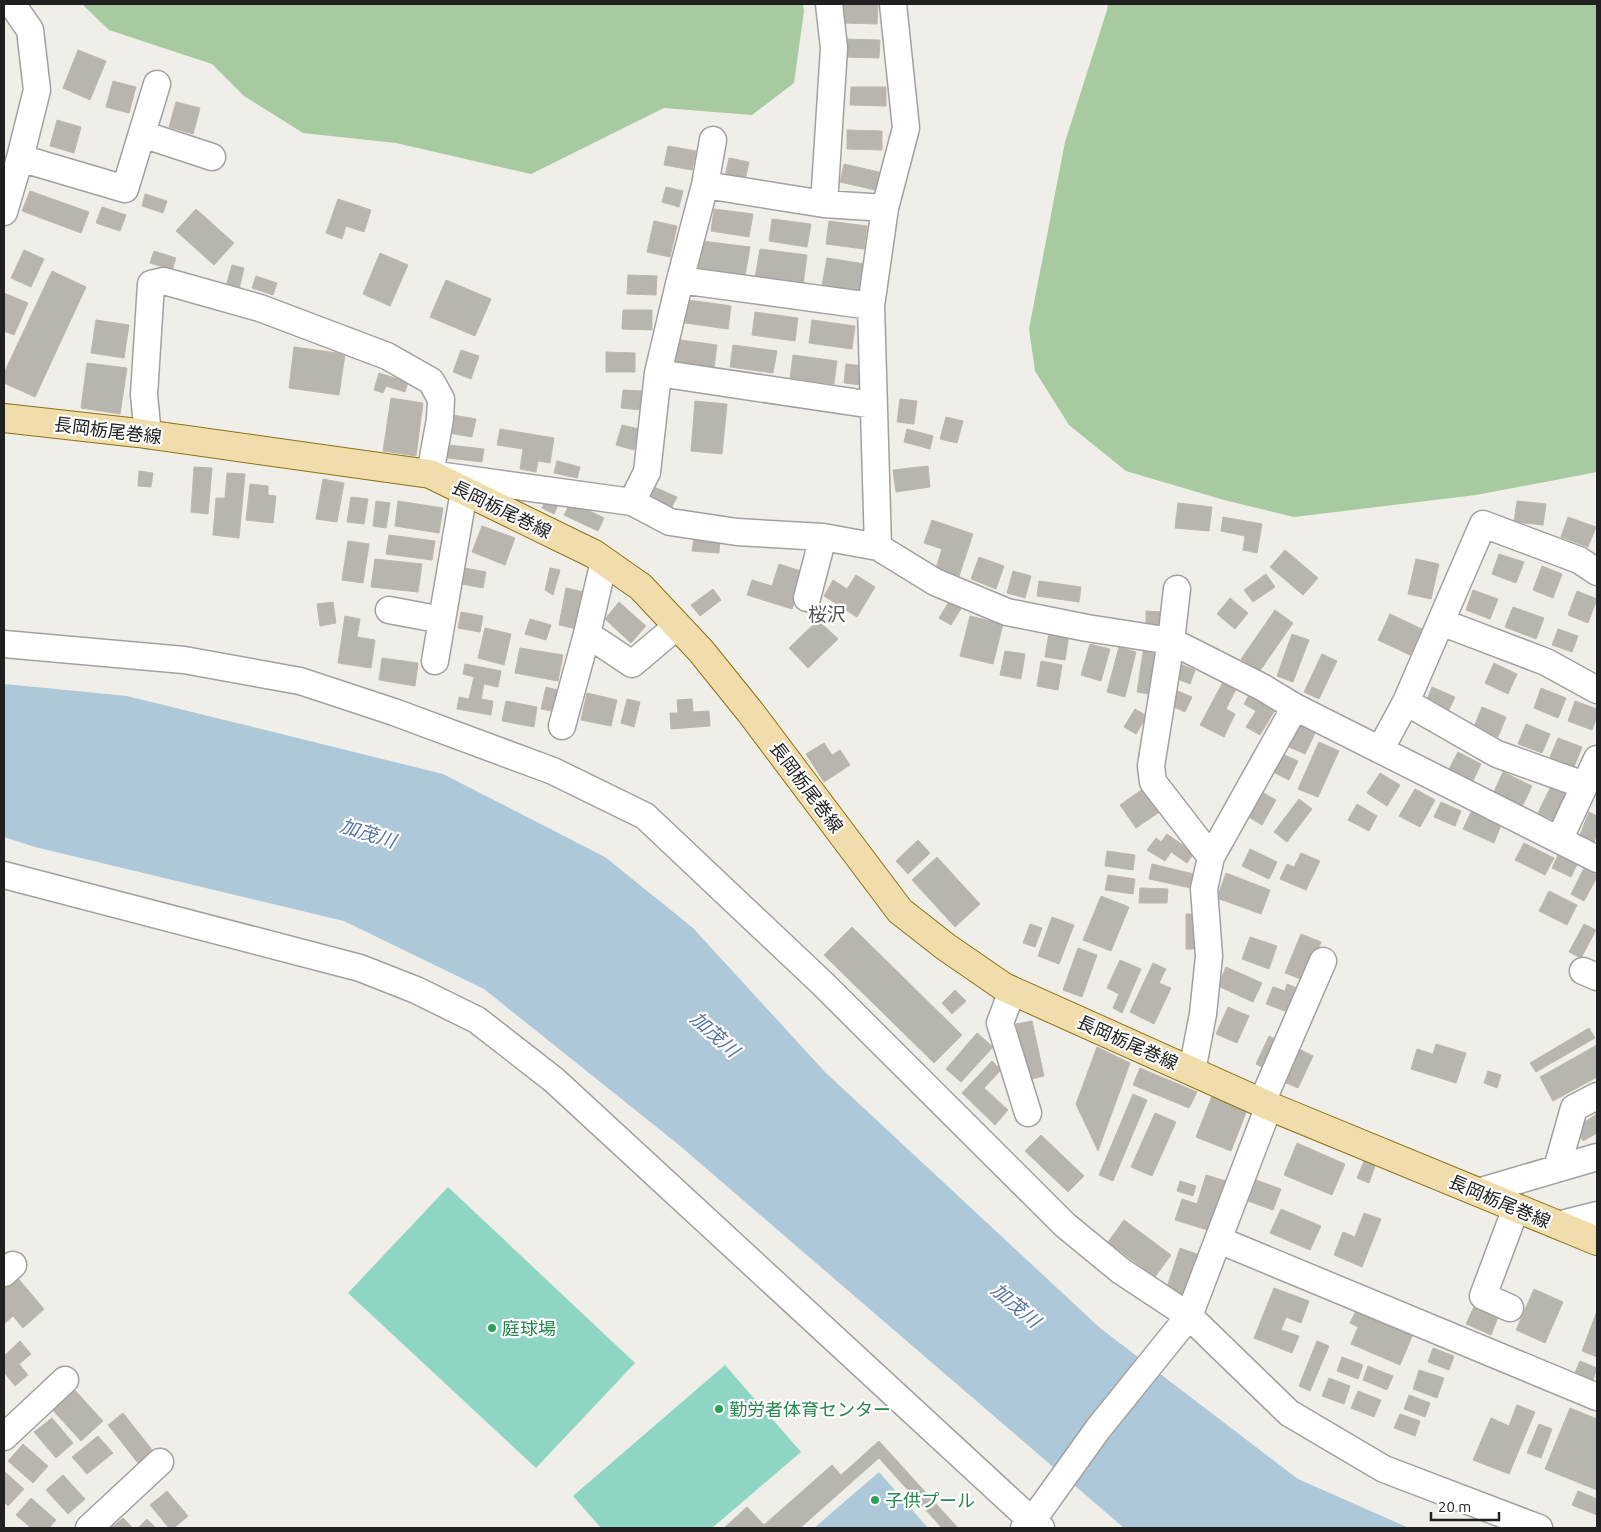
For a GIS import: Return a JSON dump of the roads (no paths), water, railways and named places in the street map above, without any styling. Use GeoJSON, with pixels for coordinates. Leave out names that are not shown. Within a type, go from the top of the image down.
{"type":"FeatureCollection","features":[{"type":"Feature","properties":{"kind":"main road","name":"長岡栃尾巻線"},"geometry":{"type":"LineString","coordinates":[[4,418],[148,435],[430,474],[594,554],[641,587],[701,651],[751,712],[900,911],[946,947],[1004,987],[1266,1104],[1597,1242]]}},
{"type":"Feature","properties":{"kind":"street"},"geometry":{"type":"LineString","coordinates":[[4,212],[37,90],[30,30],[12,4]]}},
{"type":"Feature","properties":{"kind":"street"},"geometry":{"type":"LineString","coordinates":[[824,204],[834,48],[829,4]]}},
{"type":"Feature","properties":{"kind":"street"},"geometry":{"type":"LineString","coordinates":[[878,547],[871,306],[885,208],[906,128],[893,4]]}},
{"type":"Feature","properties":{"kind":"street"},"geometry":{"type":"LineString","coordinates":[[20,158],[125,188],[157,84]]}},
{"type":"Feature","properties":{"kind":"street"},"geometry":{"type":"LineString","coordinates":[[142,134],[212,157]]}},
{"type":"Feature","properties":{"kind":"street"},"geometry":{"type":"LineString","coordinates":[[632,502],[647,472],[658,373],[705,185],[713,140]]}},
{"type":"Feature","properties":{"kind":"street"},"geometry":{"type":"LineString","coordinates":[[705,185],[824,204],[885,208]]}},
{"type":"Feature","properties":{"kind":"street"},"geometry":{"type":"LineString","coordinates":[[148,435],[144,395],[151,284],[164,280],[269,311],[387,356],[431,381],[441,399],[440,419],[430,474],[632,502],[670,522],[737,532],[823,536],[878,547],[934,582],[1007,612],[1087,628],[1171,641],[1262,687],[1295,707],[1597,859]]}},
{"type":"Feature","properties":{"kind":"street"},"geometry":{"type":"LineString","coordinates":[[680,280],[871,306]]}},
{"type":"Feature","properties":{"kind":"street"},"geometry":{"type":"LineString","coordinates":[[658,373],[873,405]]}},
{"type":"Feature","properties":{"kind":"street"},"geometry":{"type":"LineString","coordinates":[[435,661],[464,491]]}},
{"type":"Feature","properties":{"kind":"street"},"geometry":{"type":"LineString","coordinates":[[1380,750],[1406,702],[1483,524],[1579,560],[1597,572]]}},
{"type":"Feature","properties":{"kind":"street"},"geometry":{"type":"LineString","coordinates":[[807,598],[823,536]]}},
{"type":"Feature","properties":{"kind":"street"},"geometry":{"type":"LineString","coordinates":[[562,726],[587,634],[604,561]]}},
{"type":"Feature","properties":{"kind":"street"},"geometry":{"type":"LineString","coordinates":[[1177,589],[1171,641],[1151,766],[1153,782],[1211,857]]}},
{"type":"Feature","properties":{"kind":"street"},"geometry":{"type":"LineString","coordinates":[[389,610],[442,620]]}},
{"type":"Feature","properties":{"kind":"street"},"geometry":{"type":"LineString","coordinates":[[1441,622],[1546,662],[1597,690]]}},
{"type":"Feature","properties":{"kind":"street"},"geometry":{"type":"LineString","coordinates":[[587,634],[632,664],[677,626]]}},
{"type":"Feature","properties":{"kind":"street"},"geometry":{"type":"LineString","coordinates":[[4,644],[184,660],[300,681],[394,712],[552,771],[645,816],[823,984],[1065,1225],[1121,1271],[1189,1316],[1289,1413],[1384,1469],[1539,1528]]}},
{"type":"Feature","properties":{"kind":"street"},"geometry":{"type":"LineString","coordinates":[[1406,702],[1497,754],[1584,785]]}},
{"type":"Feature","properties":{"kind":"street"},"geometry":{"type":"LineString","coordinates":[[1192,1071],[1203,1014],[1209,956],[1204,889],[1211,857],[1295,707]]}},
{"type":"Feature","properties":{"kind":"street"},"geometry":{"type":"LineString","coordinates":[[1559,840],[1597,759]]}},
{"type":"Feature","properties":{"kind":"street"},"geometry":{"type":"LineString","coordinates":[[4,875],[360,968],[416,990],[477,1020],[554,1080],[1032,1526],[1098,1428],[1189,1316],[1219,1240],[1266,1104],[1323,961]]}},
{"type":"Feature","properties":{"kind":"street"},"geometry":{"type":"LineString","coordinates":[[1012,990],[1000,1024],[1028,1113]]}},
{"type":"Feature","properties":{"kind":"street"},"geometry":{"type":"LineString","coordinates":[[1557,1168],[1574,1108],[1597,1096]]}},
{"type":"Feature","properties":{"kind":"street"},"geometry":{"type":"LineString","coordinates":[[1478,1192],[1597,1157]]}},
{"type":"Feature","properties":{"kind":"street"},"geometry":{"type":"LineString","coordinates":[[1510,1308],[1483,1296],[1516,1208]]}},
{"type":"Feature","properties":{"kind":"street"},"geometry":{"type":"LineString","coordinates":[[1557,1225],[1597,1215]]}},
{"type":"Feature","properties":{"kind":"street"},"geometry":{"type":"LineString","coordinates":[[1219,1240],[1597,1397]]}},
{"type":"Feature","properties":{"kind":"street"},"geometry":{"type":"LineString","coordinates":[[4,1437],[65,1380]]}},
{"type":"Feature","properties":{"kind":"street"},"geometry":{"type":"LineString","coordinates":[[89,1528],[160,1462]]}},
{"type":"Feature","properties":{"kind":"water","name":"加茂川"},"geometry":{"type":"Polygon","coordinates":[[[4,684],[127,696],[443,774],[605,857],[693,928],[825,1072],[1100,1328],[1298,1479],[1409,1528],[1124,1528],[679,1145],[484,989],[344,921],[35,847],[4,837],[4,684]]]}},
{"type":"Feature","properties":{"kind":"water","name":"子供プール"},"geometry":{"type":"Polygon","coordinates":[[[879,1472],[928,1528],[814,1528],[879,1472]]]}},
{"type":"Feature","properties":{"kind":"place","name":"庭球場"},"geometry":{"type":"Point","coordinates":[492,1328]}},
{"type":"Feature","properties":{"kind":"place","name":"勤労者体育センター"},"geometry":{"type":"Point","coordinates":[719,1409]}},
{"type":"Feature","properties":{"kind":"place","name":"子供プール"},"geometry":{"type":"Point","coordinates":[875,1500]}},
{"type":"Feature","properties":{"kind":"district","name":"桜沢"},"geometry":{"type":"Point","coordinates":[827,614]}}]}
